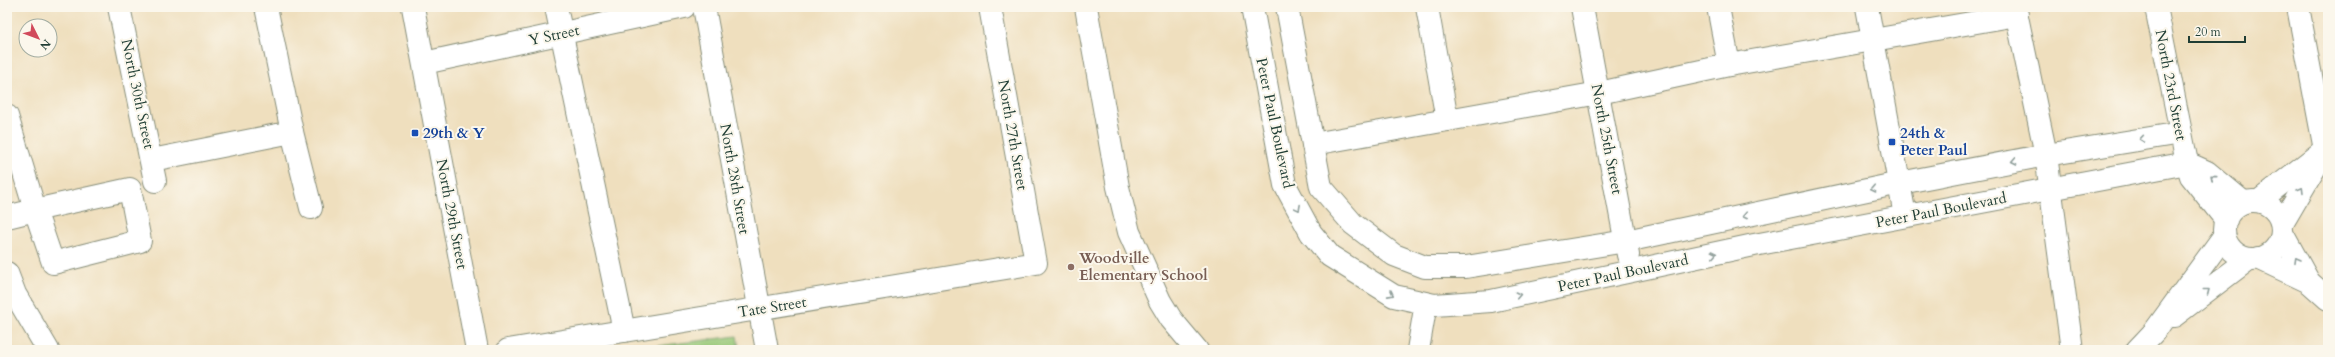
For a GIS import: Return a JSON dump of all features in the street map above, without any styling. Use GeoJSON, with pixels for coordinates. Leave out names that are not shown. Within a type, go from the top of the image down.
{"type":"FeatureCollection","features":[{"type":"Feature","properties":{"kind":"street","name":"North 30th Street"},"geometry":{"type":"LineString","coordinates":[[119,7],[152,160],[155,181]]}},
{"type":"Feature","properties":{"kind":"street"},"geometry":{"type":"LineString","coordinates":[[266,7],[292,132],[311,208]]}},
{"type":"Feature","properties":{"kind":"street","name":"North 29th Street"},"geometry":{"type":"LineString","coordinates":[[413,7],[477,350]]}},
{"type":"Feature","properties":{"kind":"street"},"geometry":{"type":"LineString","coordinates":[[556,7],[624,331]]}},
{"type":"Feature","properties":{"kind":"street","name":"Y Street"},"geometry":{"type":"LineString","coordinates":[[424,63],[684,7]]}},
{"type":"Feature","properties":{"kind":"street","name":"North 28th Street"},"geometry":{"type":"LineString","coordinates":[[704,7],[767,350]]}},
{"type":"Feature","properties":{"kind":"street","name":"North 27th Street"},"geometry":{"type":"LineString","coordinates":[[990,7],[1036,263]]}},
{"type":"Feature","properties":{"kind":"street"},"geometry":{"type":"LineString","coordinates":[[1086,7],[1118,187],[1129,232],[1160,301],[1175,324],[1197,350]]}},
{"type":"Feature","properties":{"kind":"street","name":"Peter Paul Boulevard"},"geometry":{"type":"LineString","coordinates":[[1252,7],[1286,185],[1311,233],[1330,256],[1394,296],[1434,305],[1491,301],[1631,271],[1906,216],[2187,163]]}},
{"type":"Feature","properties":{"kind":"street","name":"Peter Paul Boulevard"},"geometry":{"type":"LineString","coordinates":[[1286,7],[1321,187],[1353,224],[1394,255],[1426,267],[1466,267],[1626,241],[1900,183],[2046,155],[2181,133]]}},
{"type":"Feature","properties":{"kind":"street"},"geometry":{"type":"LineString","coordinates":[[1427,7],[1447,120]]}},
{"type":"Feature","properties":{"kind":"street","name":"North 25th Street"},"geometry":{"type":"LineString","coordinates":[[1582,7],[1631,271]]}},
{"type":"Feature","properties":{"kind":"street"},"geometry":{"type":"LineString","coordinates":[[1718,7],[1729,65]]}},
{"type":"Feature","properties":{"kind":"street"},"geometry":{"type":"LineString","coordinates":[[1866,7],[1906,216]]}},
{"type":"Feature","properties":{"kind":"street","name":"North 23rd Street"},"geometry":{"type":"LineString","coordinates":[[2156,7],[2187,163],[2191,176],[2225,228]]}},
{"type":"Feature","properties":{"kind":"street"},"geometry":{"type":"LineString","coordinates":[[2154,332],[2254,258],[2274,250],[2282,228],[2326,149],[2298,7]]}},
{"type":"Feature","properties":{"kind":"street"},"geometry":{"type":"LineString","coordinates":[[1313,144],[1599,93],[1729,65],[1873,40],[1959,23],[1990,21],[2016,11],[2046,155],[2072,350]]}},
{"type":"Feature","properties":{"kind":"street"},"geometry":{"type":"LineString","coordinates":[[7,116],[35,210],[53,263],[140,241],[130,189],[35,210],[7,217]]}},
{"type":"Feature","properties":{"kind":"street"},"geometry":{"type":"LineString","coordinates":[[152,160],[292,132]]}},
{"type":"Feature","properties":{"kind":"street"},"geometry":{"type":"LineString","coordinates":[[2137,350],[2154,332],[2225,228],[2235,206],[2251,202],[2326,149]]}},
{"type":"Feature","properties":{"kind":"street"},"geometry":{"type":"LineString","coordinates":[[2187,163],[2207,172],[2251,202],[2273,208],[2309,282]]}},
{"type":"Feature","properties":{"kind":"street"},"geometry":{"type":"LineString","coordinates":[[2225,228],[2232,251],[2254,258],[2309,282],[2328,299]]}},
{"type":"Feature","properties":{"kind":"street","name":"Tate Street"},"geometry":{"type":"LineString","coordinates":[[508,350],[759,310],[1036,263]]}},
{"type":"Feature","properties":{"kind":"street"},"geometry":{"type":"LineString","coordinates":[[7,273],[15,294],[48,350]]}},
{"type":"Feature","properties":{"kind":"street"},"geometry":{"type":"LineString","coordinates":[[1418,350],[1426,303]]}},
{"type":"Feature","properties":{"kind":"green space"},"geometry":{"type":"Polygon","coordinates":[[[737,336],[739,349],[658,350],[657,346],[737,336]]]}},
{"type":"Feature","properties":{"kind":"place","name":"29th & Y"},"geometry":{"type":"Point","coordinates":[415,133]}},
{"type":"Feature","properties":{"kind":"place","name":"24th & Peter Paul"},"geometry":{"type":"Point","coordinates":[1892,142]}},
{"type":"Feature","properties":{"kind":"place","name":"Woodville Elementary School"},"geometry":{"type":"Point","coordinates":[1071,267]}}]}
